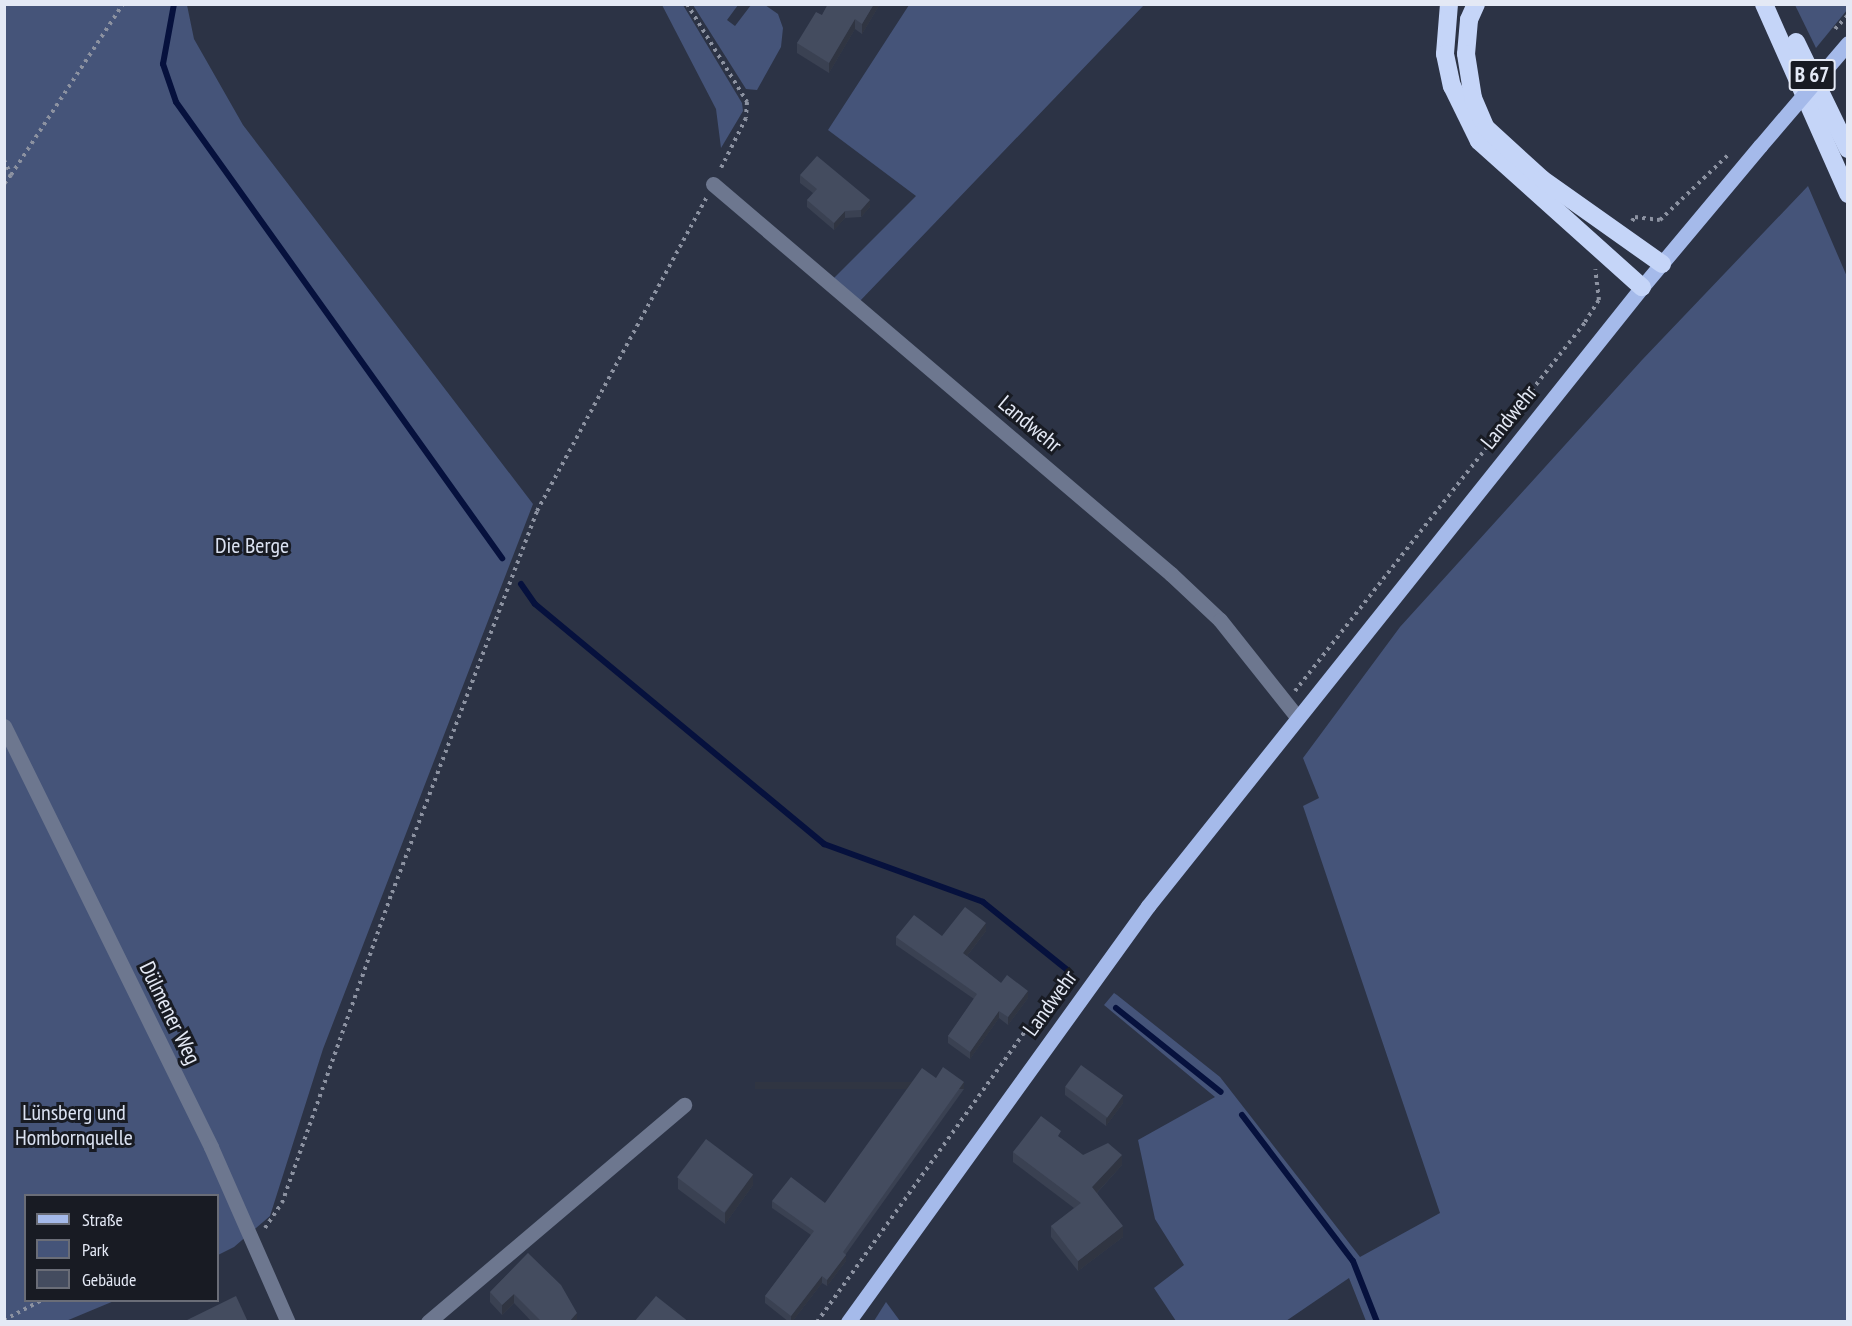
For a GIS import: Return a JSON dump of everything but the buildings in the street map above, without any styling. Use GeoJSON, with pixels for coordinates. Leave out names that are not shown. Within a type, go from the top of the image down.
{"type":"FeatureCollection","features":[{"type":"Feature","properties":{"kind":"highway"},"geometry":{"type":"LineString","coordinates":[[1449,4],[1448,65],[1464,114],[1479,141],[1642,287]]}},
{"type":"Feature","properties":{"kind":"highway"},"geometry":{"type":"LineString","coordinates":[[1476,4],[1469,20],[1466,54],[1473,98],[1486,128],[1542,180],[1662,264]]}},
{"type":"Feature","properties":{"kind":"highway"},"geometry":{"type":"LineString","coordinates":[[1751,4],[1819,130]]}},
{"type":"Feature","properties":{"kind":"highway","name":"B 67"},"geometry":{"type":"LineString","coordinates":[[1764,4],[1792,60],[1819,130],[1848,194]]}},
{"type":"Feature","properties":{"kind":"highway","name":"B 67"},"geometry":{"type":"LineString","coordinates":[[1778,4],[1847,147]]}},
{"type":"Feature","properties":{"kind":"main road","name":"Landwehr"},"geometry":{"type":"LineString","coordinates":[[848,1322],[1148,906],[1642,287],[1848,43]]}},
{"type":"Feature","properties":{"kind":"street","name":"Landwehr"},"geometry":{"type":"LineString","coordinates":[[713,184],[1196,597],[1249,653],[1298,718]]}},
{"type":"Feature","properties":{"kind":"street","name":"Dülmener Weg"},"geometry":{"type":"LineString","coordinates":[[4,726],[254,1243],[288,1322]]}},
{"type":"Feature","properties":{"kind":"street"},"geometry":{"type":"LineString","coordinates":[[428,1322],[684,1105]]}},
{"type":"Feature","properties":{"kind":"path"},"geometry":{"type":"LineString","coordinates":[[4,184],[123,4]]}},
{"type":"Feature","properties":{"kind":"path"},"geometry":{"type":"LineString","coordinates":[[254,1243],[282,1203],[392,893],[537,511],[713,184],[746,118],[747,102],[687,4]]}},
{"type":"Feature","properties":{"kind":"path"},"geometry":{"type":"LineString","coordinates":[[4,160],[11,175]]}},
{"type":"Feature","properties":{"kind":"path"},"geometry":{"type":"LineString","coordinates":[[4,1320],[38,1302]]}},
{"type":"Feature","properties":{"kind":"green space","name":"Die Berge"},"geometry":{"type":"Polygon","coordinates":[[[5,5],[187,5],[194,39],[243,125],[533,504],[323,1049],[270,1216],[234,1247],[219,1254],[219,1194],[24,1194],[24,1302],[112,1302],[66,1321],[5,1322],[5,5]]]}},
{"type":"Feature","properties":{"kind":"green space"},"geometry":{"type":"Polygon","coordinates":[[[662,5],[683,5],[742,103],[743,111],[721,148],[716,109],[662,5]]]}},
{"type":"Feature","properties":{"kind":"green space"},"geometry":{"type":"Polygon","coordinates":[[[693,5],[738,5],[727,20],[735,26],[751,5],[765,5],[778,14],[783,28],[781,47],[757,90],[746,89],[693,5]]]}},
{"type":"Feature","properties":{"kind":"green space"},"geometry":{"type":"Polygon","coordinates":[[[909,5],[1144,5],[859,302],[833,279],[916,196],[828,130],[909,5]]]}},
{"type":"Feature","properties":{"kind":"green space"},"geometry":{"type":"Polygon","coordinates":[[[1795,5],[1847,5],[1847,10],[1816,48],[1795,5]]]}},
{"type":"Feature","properties":{"kind":"green space"},"geometry":{"type":"Polygon","coordinates":[[[1808,186],[1848,279],[1847,1321],[1366,1321],[1349,1278],[1286,1321],[1176,1321],[1154,1288],[1184,1265],[1155,1219],[1138,1140],[1215,1097],[1104,1005],[1114,993],[1220,1077],[1360,1257],[1440,1213],[1303,806],[1319,798],[1303,758],[1400,627],[1642,360],[1808,186]]]}},
{"type":"Feature","properties":{"kind":"green space"},"geometry":{"type":"Polygon","coordinates":[[[886,1302],[900,1321],[874,1321],[886,1302]]]}},
{"type":"Feature","properties":{"kind":"waterway"},"geometry":{"type":"LineString","coordinates":[[174,4],[163,64],[176,102],[502,558]]}},
{"type":"Feature","properties":{"kind":"waterway"},"geometry":{"type":"LineString","coordinates":[[521,584],[535,604],[824,844],[983,902],[1066,969]]}},
{"type":"Feature","properties":{"kind":"waterway"},"geometry":{"type":"LineString","coordinates":[[1116,1008],[1221,1092]]}},
{"type":"Feature","properties":{"kind":"waterway"},"geometry":{"type":"LineString","coordinates":[[1242,1115],[1353,1261],[1377,1322]]}},
{"type":"Feature","properties":{"kind":"park label","name":"Lünsberg und Hombornquelle"},"geometry":{"type":"Point","coordinates":[74,1124]}}]}
